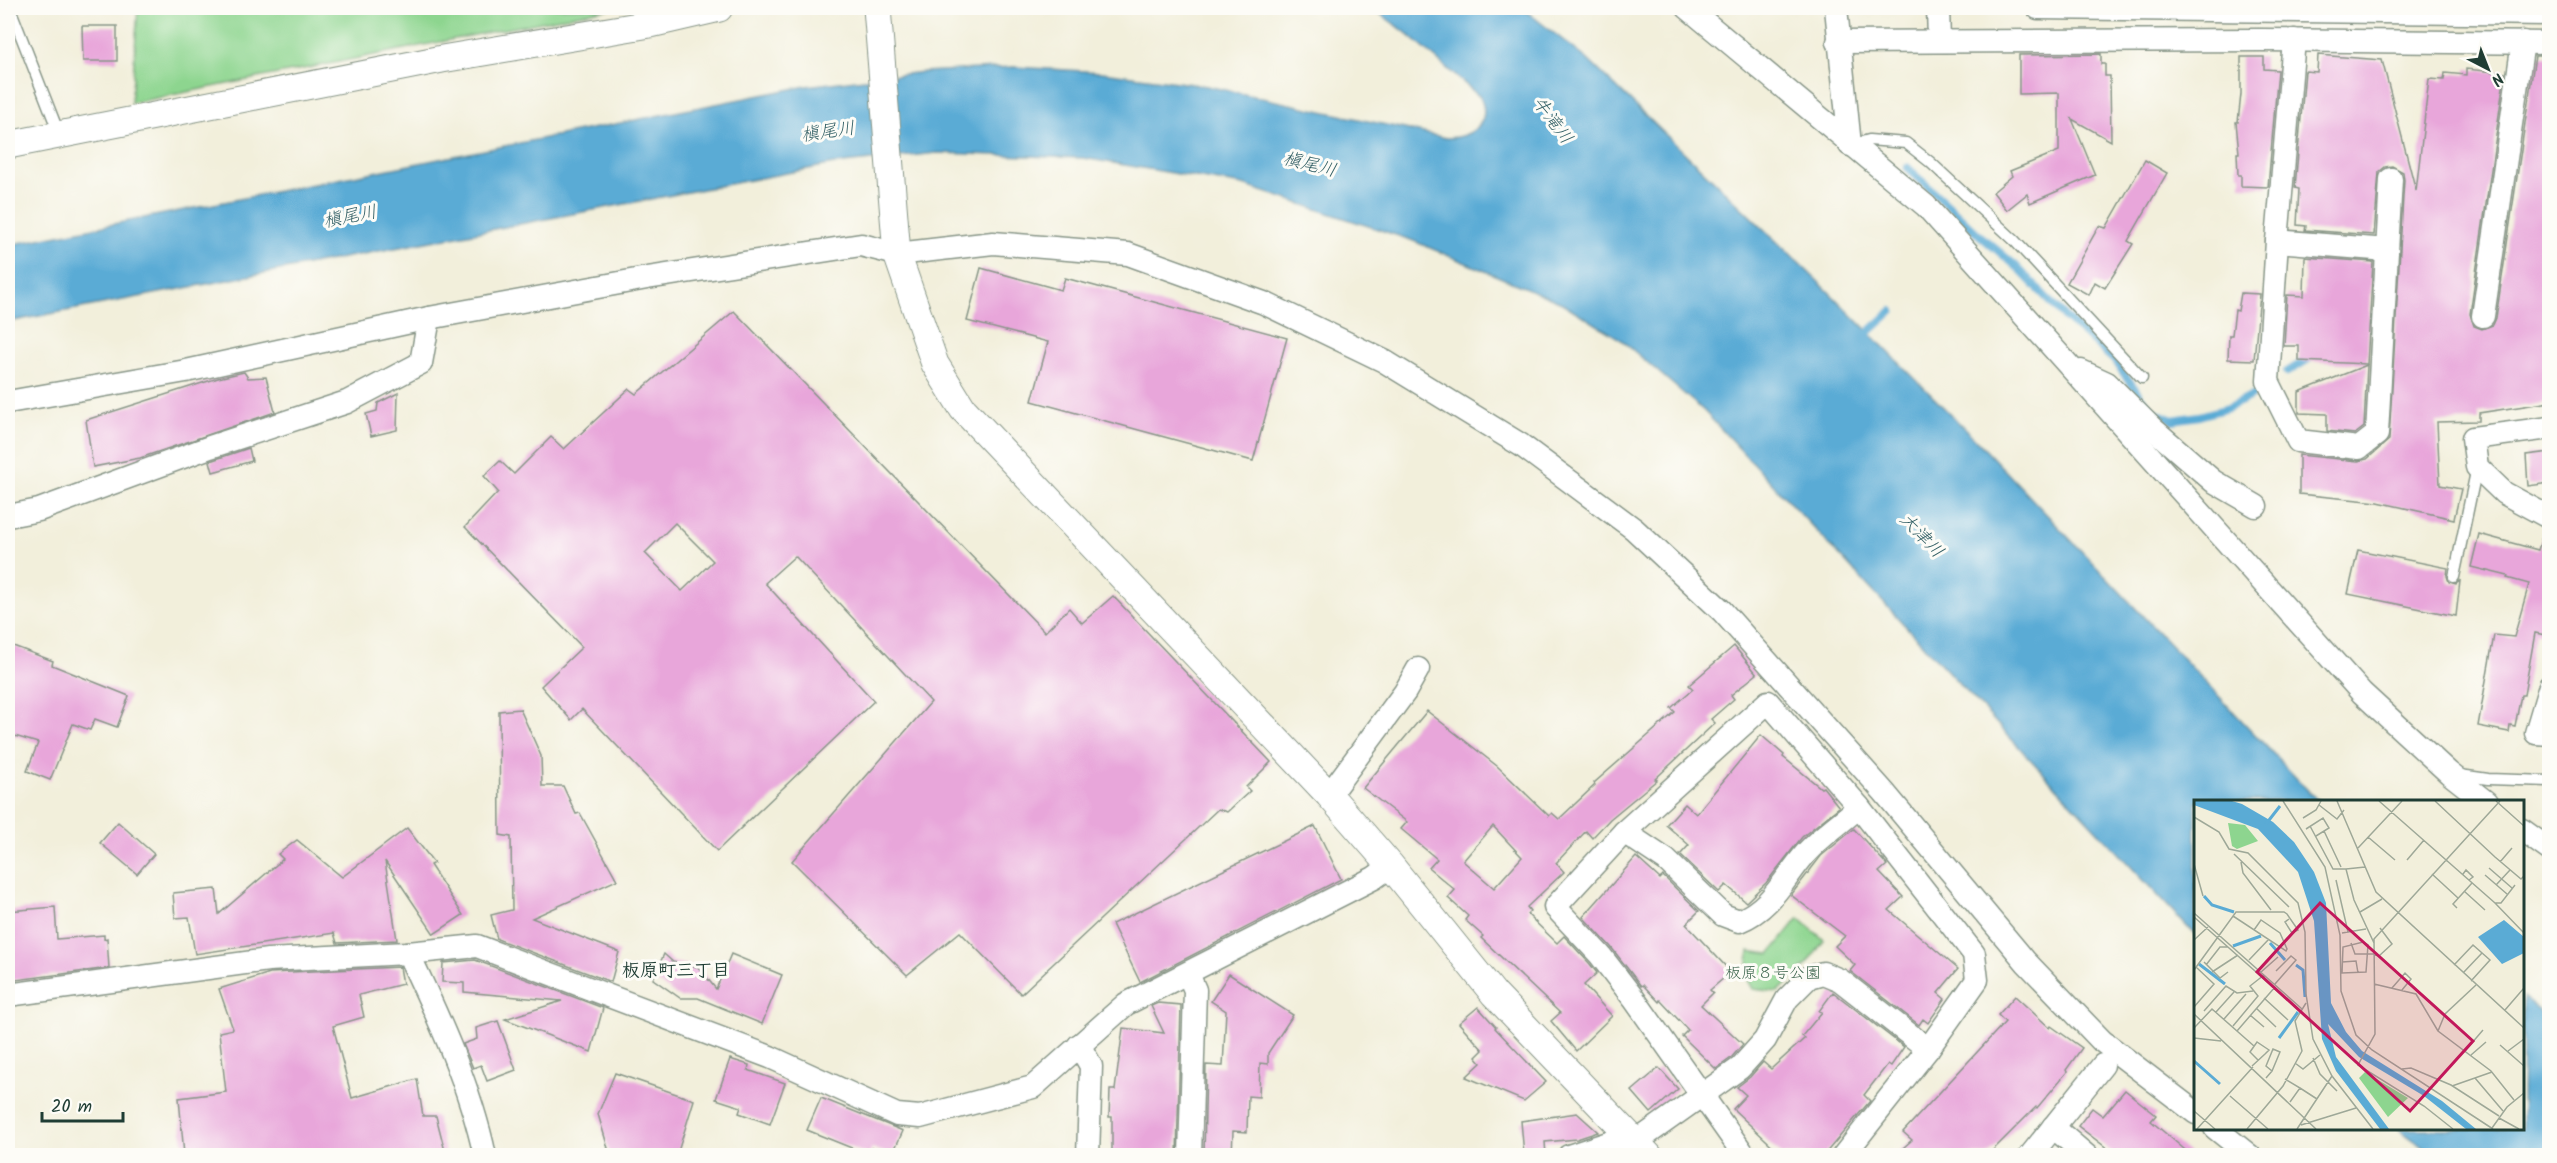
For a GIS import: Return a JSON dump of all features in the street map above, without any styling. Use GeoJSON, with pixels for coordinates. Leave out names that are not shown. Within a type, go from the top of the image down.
{"type":"FeatureCollection","features":[{"type":"Feature","properties":{"kind":"street"},"geometry":{"type":"LineString","coordinates":[[8,145],[442,59],[650,24],[719,8]]}},
{"type":"Feature","properties":{"kind":"street"},"geometry":{"type":"LineString","coordinates":[[877,8],[896,242],[935,364],[963,409],[1329,795],[1391,866],[1494,994],[1638,1144]]}},
{"type":"Feature","properties":{"kind":"street"},"geometry":{"type":"LineString","coordinates":[[1688,8],[1926,206],[2362,693],[2449,773],[2485,800]]}},
{"type":"Feature","properties":{"kind":"street"},"geometry":{"type":"LineString","coordinates":[[1836,8],[1850,145]]}},
{"type":"Feature","properties":{"kind":"street"},"geometry":{"type":"LineString","coordinates":[[1938,8],[1939,40]]}},
{"type":"Feature","properties":{"kind":"street"},"geometry":{"type":"LineString","coordinates":[[2038,8],[2474,11],[2550,14]]}},
{"type":"Feature","properties":{"kind":"street"},"geometry":{"type":"LineString","coordinates":[[2261,40],[2264,9]]}},
{"type":"Feature","properties":{"kind":"street"},"geometry":{"type":"LineString","coordinates":[[2474,11],[2474,42]]}},
{"type":"Feature","properties":{"kind":"street"},"geometry":{"type":"LineString","coordinates":[[1838,42],[2294,40],[2550,43]]}},
{"type":"Feature","properties":{"kind":"street"},"geometry":{"type":"LineString","coordinates":[[2294,40],[2268,381],[2298,441],[2359,448],[2377,434],[2391,179]]}},
{"type":"Feature","properties":{"kind":"street"},"geometry":{"type":"LineString","coordinates":[[2483,316],[2523,42]]}},
{"type":"Feature","properties":{"kind":"street"},"geometry":{"type":"LineString","coordinates":[[2277,241],[2387,250]]}},
{"type":"Feature","properties":{"kind":"street"},"geometry":{"type":"LineString","coordinates":[[8,402],[186,371],[429,318],[646,278],[861,245],[896,242],[993,243],[1128,254],[1264,303],[1384,360],[1521,445],[1634,529],[1722,611],[1884,792],[2026,962],[2102,1041],[2194,1111]]}},
{"type":"Feature","properties":{"kind":"street"},"geometry":{"type":"LineString","coordinates":[[8,516],[39,510],[210,447],[347,402],[421,363],[429,318]]}},
{"type":"Feature","properties":{"kind":"street"},"geometry":{"type":"LineString","coordinates":[[2070,366],[2107,383],[2152,428],[2213,481],[2256,506]]}},
{"type":"Feature","properties":{"kind":"street"},"geometry":{"type":"LineString","coordinates":[[2550,428],[2473,438],[2477,467],[2504,493],[2550,518]]}},
{"type":"Feature","properties":{"kind":"street"},"geometry":{"type":"LineString","coordinates":[[1329,795],[1405,692],[1418,669]]}},
{"type":"Feature","properties":{"kind":"street"},"geometry":{"type":"LineString","coordinates":[[2550,686],[2536,733],[2550,734]]}},
{"type":"Feature","properties":{"kind":"street"},"geometry":{"type":"LineString","coordinates":[[1745,1155],[1600,955],[1555,907],[1624,832],[1768,702],[1859,807],[1974,954],[1977,980],[1928,1049],[1843,1155]]}},
{"type":"Feature","properties":{"kind":"street"},"geometry":{"type":"LineString","coordinates":[[1624,832],[1666,860],[1723,915],[1739,921],[1755,915],[1770,901],[1807,852],[1859,807]]}},
{"type":"Feature","properties":{"kind":"street"},"geometry":{"type":"LineString","coordinates":[[2524,831],[2550,850]]}},
{"type":"Feature","properties":{"kind":"street"},"geometry":{"type":"LineString","coordinates":[[8,996],[268,960],[408,953],[477,946],[770,1057],[897,1115],[920,1117],[1033,1087],[1126,1004],[1374,879],[1391,866]]}},
{"type":"Feature","properties":{"kind":"street"},"geometry":{"type":"LineString","coordinates":[[408,953],[426,990],[473,1108],[485,1155]]}},
{"type":"Feature","properties":{"kind":"street"},"geometry":{"type":"LineString","coordinates":[[1569,1155],[1638,1144],[1703,1096],[1740,1068],[1764,1040],[1787,999],[1809,977],[1823,973],[1840,980],[1928,1049]]}},
{"type":"Feature","properties":{"kind":"street"},"geometry":{"type":"LineString","coordinates":[[1188,974],[1195,990],[1190,1155]]}},
{"type":"Feature","properties":{"kind":"street"},"geometry":{"type":"LineString","coordinates":[[1079,1046],[1091,1066],[1088,1155]]}},
{"type":"Feature","properties":{"kind":"street"},"geometry":{"type":"LineString","coordinates":[[2030,1155],[2103,1065]]}},
{"type":"Feature","properties":{"kind":"street"},"geometry":{"type":"LineString","coordinates":[[2053,1127],[2087,1155]]}},
{"type":"Feature","properties":{"kind":"street"},"geometry":{"type":"LineString","coordinates":[[2218,1130],[2250,1155]]}},
{"type":"Feature","properties":{"kind":"lane"},"geometry":{"type":"LineString","coordinates":[[10,8],[60,136]]}},
{"type":"Feature","properties":{"kind":"lane"},"geometry":{"type":"LineString","coordinates":[[1850,145],[1869,140],[1906,143],[1914,149],[2014,240],[2142,378]]}},
{"type":"Feature","properties":{"kind":"lane"},"geometry":{"type":"LineString","coordinates":[[2454,577],[2477,467]]}},
{"type":"Feature","properties":{"kind":"lane"},"geometry":{"type":"LineString","coordinates":[[2449,773],[2488,779],[2550,781]]}},
{"type":"Feature","properties":{"kind":"green space"},"geometry":{"type":"Polygon","coordinates":[[[138,8],[612,8],[131,103],[138,8]]]}},
{"type":"Feature","properties":{"kind":"green space","name":"板原８号公園"},"geometry":{"type":"Polygon","coordinates":[[[1799,918],[1824,940],[1808,964],[1778,992],[1753,989],[1747,978],[1749,951],[1770,954],[1799,918]]]}},
{"type":"Feature","properties":{"kind":"water"},"geometry":{"type":"Polygon","coordinates":[[[1372,8],[1522,8],[1587,59],[1828,291],[1980,444],[2317,800],[2194,800],[2194,934],[1704,411],[1620,339],[1562,303],[1411,240],[1243,185],[1083,158],[937,153],[834,164],[8,322],[8,245],[806,86],[923,72],[1014,67],[1102,72],[1207,86],[1446,138],[1463,135],[1477,128],[1484,115],[1480,97],[1404,31],[1372,8]]]}},
{"type":"Feature","properties":{"kind":"water"},"geometry":{"type":"Polygon","coordinates":[[[2524,998],[2549,1019],[2549,1155],[2433,1155],[2400,1130],[2524,1130],[2524,998]]]}},
{"type":"Feature","properties":{"kind":"building"},"geometry":{"type":"Polygon","coordinates":[[[82,26],[117,26],[117,61],[83,61],[82,26]]]}},
{"type":"Feature","properties":{"kind":"building"},"geometry":{"type":"Polygon","coordinates":[[[2101,54],[2101,64],[2105,64],[2105,76],[2110,76],[2111,141],[2072,119],[2095,175],[2030,203],[2027,194],[2007,210],[1993,192],[2012,176],[2010,171],[2059,151],[2059,93],[2019,94],[2019,55],[2101,54]]]}},
{"type":"Feature","properties":{"kind":"building"},"geometry":{"type":"Polygon","coordinates":[[[2318,55],[2382,60],[2416,191],[2429,79],[2444,80],[2445,73],[2466,75],[2466,69],[2505,73],[2470,314],[2474,326],[2482,329],[2493,325],[2496,318],[2535,56],[2550,56],[2550,402],[2479,413],[2479,421],[2437,422],[2440,485],[2461,489],[2454,519],[2378,502],[2299,494],[2299,455],[2358,461],[2367,459],[2389,440],[2404,180],[2403,172],[2392,166],[2385,167],[2379,172],[2374,235],[2305,230],[2306,226],[2297,225],[2299,189],[2295,188],[2305,71],[2317,72],[2318,55]]]}},
{"type":"Feature","properties":{"kind":"building"},"geometry":{"type":"Polygon","coordinates":[[[2241,57],[2264,57],[2264,69],[2278,70],[2268,187],[2241,186],[2241,175],[2238,175],[2237,153],[2239,153],[2236,122],[2238,122],[2241,94],[2241,57]]]}},
{"type":"Feature","properties":{"kind":"building"},"geometry":{"type":"Polygon","coordinates":[[[2145,160],[2167,173],[2128,241],[2133,244],[2105,288],[2095,282],[2089,295],[2067,283],[2099,226],[2106,228],[2145,160]]]}},
{"type":"Feature","properties":{"kind":"building"},"geometry":{"type":"Polygon","coordinates":[[[2305,257],[2373,262],[2367,364],[2299,361],[2299,346],[2284,346],[2287,295],[2304,296],[2305,257]]]}},
{"type":"Feature","properties":{"kind":"building"},"geometry":{"type":"Polygon","coordinates":[[[981,268],[1061,290],[1065,278],[1287,338],[1253,461],[1032,401],[1048,342],[967,321],[981,268]]]}},
{"type":"Feature","properties":{"kind":"building"},"geometry":{"type":"Polygon","coordinates":[[[2241,293],[2260,294],[2254,360],[2228,359],[2229,335],[2232,335],[2235,310],[2238,311],[2241,293]]]}},
{"type":"Feature","properties":{"kind":"building"},"geometry":{"type":"Polygon","coordinates":[[[734,311],[1045,632],[1069,608],[1082,623],[1113,596],[1271,762],[1246,787],[1250,791],[1227,812],[1218,809],[1021,994],[960,932],[907,975],[792,861],[931,702],[795,556],[765,583],[874,701],[717,851],[582,709],[571,720],[541,686],[582,647],[465,527],[498,492],[484,476],[500,461],[514,474],[551,437],[564,449],[629,389],[636,394],[734,311]],[[675,523],[645,553],[682,591],[713,561],[675,523]]]}},
{"type":"Feature","properties":{"kind":"building"},"geometry":{"type":"Polygon","coordinates":[[[2367,365],[2364,427],[2355,434],[2327,431],[2327,414],[2299,413],[2299,392],[2367,365]]]}},
{"type":"Feature","properties":{"kind":"building"},"geometry":{"type":"Polygon","coordinates":[[[244,372],[248,378],[266,377],[275,412],[140,458],[93,467],[86,420],[218,378],[244,372]]]}},
{"type":"Feature","properties":{"kind":"building"},"geometry":{"type":"Polygon","coordinates":[[[398,393],[397,430],[371,436],[366,414],[377,411],[378,403],[398,393]]]}},
{"type":"Feature","properties":{"kind":"building"},"geometry":{"type":"Polygon","coordinates":[[[249,448],[252,461],[213,472],[210,461],[249,448]]]}},
{"type":"Feature","properties":{"kind":"building"},"geometry":{"type":"Polygon","coordinates":[[[2550,452],[2550,483],[2528,486],[2526,455],[2550,452]]]}},
{"type":"Feature","properties":{"kind":"building"},"geometry":{"type":"Polygon","coordinates":[[[2479,534],[2538,550],[2543,534],[2550,535],[2550,636],[2535,633],[2524,695],[2521,695],[2515,726],[2510,725],[2509,732],[2478,726],[2494,635],[2514,637],[2529,584],[2471,567],[2479,534]]]}},
{"type":"Feature","properties":{"kind":"building"},"geometry":{"type":"Polygon","coordinates":[[[2358,550],[2448,568],[2449,582],[2456,584],[2460,581],[2456,616],[2348,594],[2358,550]]]}},
{"type":"Feature","properties":{"kind":"building"},"geometry":{"type":"Polygon","coordinates":[[[8,644],[53,661],[52,665],[129,696],[117,727],[95,719],[90,730],[73,724],[50,780],[27,771],[38,743],[8,734],[8,644]]]}},
{"type":"Feature","properties":{"kind":"building"},"geometry":{"type":"Polygon","coordinates":[[[1734,646],[1757,674],[1731,695],[1734,699],[1711,719],[1715,723],[1655,779],[1657,780],[1610,819],[1592,838],[1586,831],[1556,863],[1564,872],[1527,907],[1530,911],[1527,914],[1557,943],[1564,936],[1590,964],[1597,973],[1584,985],[1612,1016],[1576,1051],[1551,1021],[1560,1013],[1481,938],[1483,936],[1465,920],[1468,916],[1448,898],[1455,890],[1429,868],[1437,859],[1401,829],[1407,822],[1363,788],[1427,711],[1497,766],[1549,816],[1552,813],[1559,819],[1595,785],[1594,783],[1675,712],[1671,708],[1693,689],[1689,685],[1734,646]],[[1493,826],[1463,861],[1494,888],[1522,857],[1493,826]]]}},
{"type":"Feature","properties":{"kind":"building"},"geometry":{"type":"Polygon","coordinates":[[[520,709],[541,756],[542,786],[563,786],[576,814],[580,813],[617,880],[532,918],[619,952],[611,982],[497,939],[491,915],[512,910],[511,837],[500,835],[499,711],[520,709]]]}},
{"type":"Feature","properties":{"kind":"building"},"geometry":{"type":"Polygon","coordinates":[[[1761,735],[1784,755],[1783,757],[1821,788],[1823,787],[1839,807],[1802,837],[1766,883],[1746,902],[1726,885],[1719,892],[1680,855],[1689,845],[1666,825],[1685,804],[1696,814],[1761,735]]]}},
{"type":"Feature","properties":{"kind":"building"},"geometry":{"type":"Polygon","coordinates":[[[118,822],[154,854],[137,874],[100,843],[118,822]]]}},
{"type":"Feature","properties":{"kind":"building"},"geometry":{"type":"Polygon","coordinates":[[[1315,826],[1341,879],[1140,982],[1112,924],[1315,826]]]}},
{"type":"Feature","properties":{"kind":"building"},"geometry":{"type":"Polygon","coordinates":[[[407,828],[434,863],[430,865],[463,915],[434,934],[385,861],[397,940],[337,943],[334,933],[195,954],[189,917],[175,918],[173,893],[216,889],[219,914],[283,859],[278,854],[297,840],[342,877],[407,828]]]}},
{"type":"Feature","properties":{"kind":"building"},"geometry":{"type":"Polygon","coordinates":[[[1854,829],[1887,865],[1879,872],[1903,897],[1889,910],[1958,969],[1938,993],[1945,999],[1928,1023],[1923,1019],[1919,1025],[1850,971],[1855,965],[1835,946],[1845,936],[1791,895],[1821,856],[1854,829]]]}},
{"type":"Feature","properties":{"kind":"building"},"geometry":{"type":"Polygon","coordinates":[[[1636,857],[1660,879],[1663,876],[1699,911],[1686,924],[1731,972],[1710,990],[1713,993],[1701,1005],[1743,1044],[1731,1058],[1716,1069],[1682,1036],[1688,1030],[1660,1000],[1659,1002],[1643,985],[1641,986],[1611,947],[1583,917],[1636,857]]]}},
{"type":"Feature","properties":{"kind":"building"},"geometry":{"type":"Polygon","coordinates":[[[55,907],[57,939],[104,935],[104,939],[107,938],[109,968],[8,981],[8,911],[55,907]]]}},
{"type":"Feature","properties":{"kind":"building"},"geometry":{"type":"Polygon","coordinates":[[[664,954],[673,962],[698,967],[716,989],[731,954],[782,975],[762,1024],[698,998],[680,998],[653,979],[664,954]]]}},
{"type":"Feature","properties":{"kind":"building"},"geometry":{"type":"Polygon","coordinates":[[[475,960],[603,1008],[591,1052],[505,1019],[562,1001],[464,992],[464,983],[442,982],[443,963],[475,960]]]}},
{"type":"Feature","properties":{"kind":"building"},"geometry":{"type":"Polygon","coordinates":[[[400,967],[403,984],[359,995],[364,1017],[333,1026],[352,1098],[417,1079],[423,1116],[436,1116],[446,1155],[184,1155],[179,1098],[226,1092],[219,1032],[233,1029],[219,989],[270,973],[400,967]]]}},
{"type":"Feature","properties":{"kind":"building"},"geometry":{"type":"Polygon","coordinates":[[[1229,974],[1293,1015],[1268,1053],[1268,1064],[1260,1063],[1259,1097],[1248,1096],[1247,1132],[1233,1131],[1232,1155],[1204,1155],[1206,1065],[1223,1066],[1226,1011],[1211,1001],[1229,974]]]}},
{"type":"Feature","properties":{"kind":"building"},"geometry":{"type":"Polygon","coordinates":[[[1833,992],[1904,1047],[1891,1066],[1888,1064],[1864,1095],[1870,1101],[1824,1155],[1782,1155],[1733,1109],[1746,1095],[1737,1087],[1750,1077],[1763,1062],[1771,1069],[1805,1038],[1802,1036],[1822,1012],[1819,1011],[1833,992]]]}},
{"type":"Feature","properties":{"kind":"building"},"geometry":{"type":"Polygon","coordinates":[[[2015,996],[2050,1028],[2051,1026],[2082,1048],[2066,1070],[2067,1072],[2037,1108],[1988,1155],[1895,1155],[1912,1140],[1903,1132],[2005,1022],[1998,1015],[2015,996]]]}},
{"type":"Feature","properties":{"kind":"building"},"geometry":{"type":"Polygon","coordinates":[[[1158,1003],[1181,1005],[1177,1155],[1112,1155],[1112,1117],[1109,1117],[1110,1090],[1115,1090],[1123,1028],[1164,1033],[1151,1006],[1158,1003]]]}},
{"type":"Feature","properties":{"kind":"building"},"geometry":{"type":"Polygon","coordinates":[[[1478,1007],[1546,1082],[1524,1101],[1466,1077],[1481,1063],[1476,1057],[1483,1050],[1459,1023],[1478,1007]]]}},
{"type":"Feature","properties":{"kind":"building"},"geometry":{"type":"Polygon","coordinates":[[[498,1021],[516,1070],[487,1081],[481,1065],[473,1068],[463,1044],[477,1039],[476,1028],[498,1021]]]}},
{"type":"Feature","properties":{"kind":"building"},"geometry":{"type":"Polygon","coordinates":[[[730,1059],[749,1065],[748,1070],[785,1083],[770,1124],[739,1113],[741,1107],[716,1099],[730,1059]]]}},
{"type":"Feature","properties":{"kind":"building"},"geometry":{"type":"Polygon","coordinates":[[[1659,1068],[1678,1089],[1651,1113],[1632,1091],[1659,1068]]]}},
{"type":"Feature","properties":{"kind":"building"},"geometry":{"type":"Polygon","coordinates":[[[615,1073],[694,1100],[677,1155],[610,1155],[598,1114],[615,1073]]]}},
{"type":"Feature","properties":{"kind":"building"},"geometry":{"type":"Polygon","coordinates":[[[2125,1090],[2156,1115],[2151,1121],[2191,1155],[2116,1155],[2078,1126],[2092,1108],[2103,1116],[2125,1090]]]}},
{"type":"Feature","properties":{"kind":"building"},"geometry":{"type":"Polygon","coordinates":[[[821,1098],[903,1131],[892,1155],[872,1148],[869,1155],[807,1130],[821,1098]]]}},
{"type":"Feature","properties":{"kind":"building"},"geometry":{"type":"Polygon","coordinates":[[[1577,1113],[1598,1132],[1577,1139],[1545,1142],[1546,1155],[1524,1155],[1521,1121],[1577,1113]]]}},
{"type":"Feature","properties":{"kind":"waterway"},"geometry":{"type":"LineString","coordinates":[[1908,168],[2016,266],[2066,318],[2115,361],[2150,410],[2172,420],[2199,416],[2228,408],[2260,391]]}},
{"type":"Feature","properties":{"kind":"waterway"},"geometry":{"type":"LineString","coordinates":[[1861,339],[1892,311]]}},
{"type":"Feature","properties":{"kind":"waterway"},"geometry":{"type":"LineString","coordinates":[[2287,372],[2315,355]]}},
{"type":"Feature","properties":{"kind":"district","name":"板原町三丁目"},"geometry":{"type":"Point","coordinates":[676,970]}},
{"type":"Feature","properties":{"kind":"water label","name":"牛滝川"},"geometry":{"type":"Point","coordinates":[1553,120]}},
{"type":"Feature","properties":{"kind":"water label","name":"槇尾川"},"geometry":{"type":"Point","coordinates":[828,131]}},
{"type":"Feature","properties":{"kind":"water label","name":"槇尾川"},"geometry":{"type":"Point","coordinates":[1310,164]}},
{"type":"Feature","properties":{"kind":"water label","name":"槇尾川"},"geometry":{"type":"Point","coordinates":[350,216]}},
{"type":"Feature","properties":{"kind":"water label","name":"大津川"},"geometry":{"type":"Point","coordinates":[1922,535]}}]}
